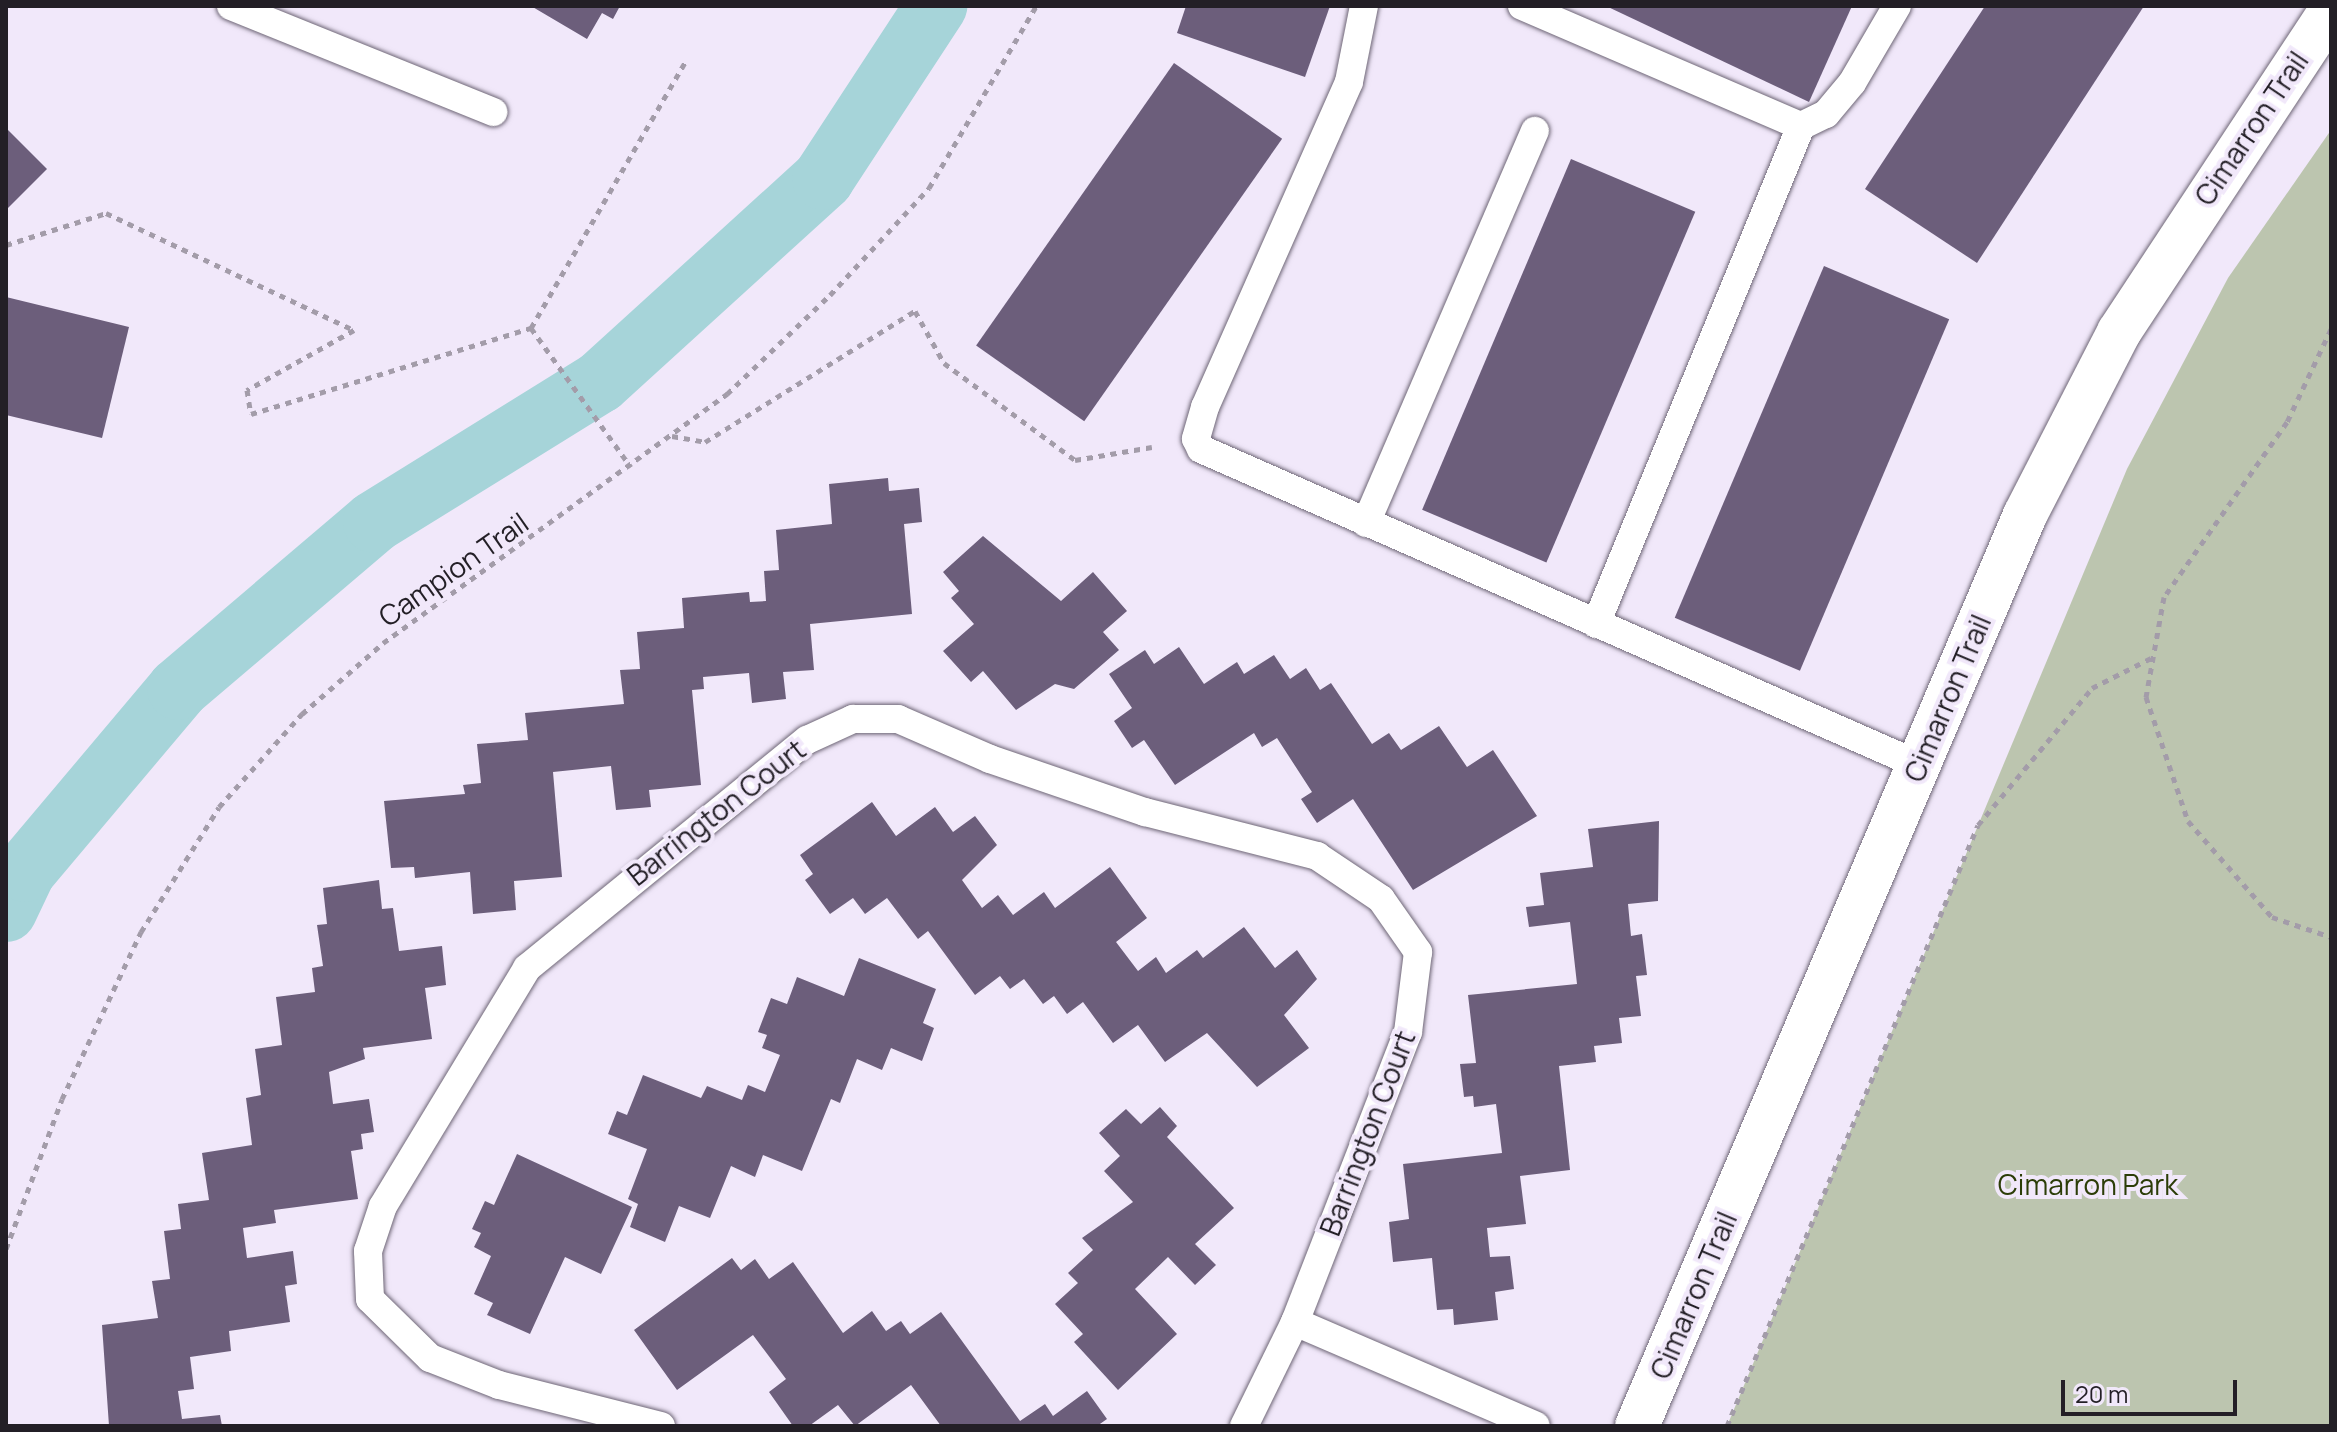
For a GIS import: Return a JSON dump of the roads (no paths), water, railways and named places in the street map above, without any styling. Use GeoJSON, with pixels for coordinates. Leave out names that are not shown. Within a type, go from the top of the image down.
{"type":"FeatureCollection","features":[{"type":"Feature","properties":{"kind":"street","name":"Cimarron Trail"},"geometry":{"type":"LineString","coordinates":[[1637,1426],[2025,515],[2119,332],[2331,10]]}},
{"type":"Feature","properties":{"kind":"lane"},"geometry":{"type":"LineString","coordinates":[[1364,6],[1349,82],[1196,439],[1221,463],[1366,523],[1919,765]]}},
{"type":"Feature","properties":{"kind":"lane"},"geometry":{"type":"LineString","coordinates":[[1522,6],[1801,126]]}},
{"type":"Feature","properties":{"kind":"lane"},"geometry":{"type":"LineString","coordinates":[[1596,624],[1801,126],[1826,114],[1852,83],[1897,6]]}},
{"type":"Feature","properties":{"kind":"lane"},"geometry":{"type":"LineString","coordinates":[[246,8],[493,112]]}},
{"type":"Feature","properties":{"kind":"lane"},"geometry":{"type":"LineString","coordinates":[[1366,523],[1535,131]]}},
{"type":"Feature","properties":{"kind":"lane","name":"Barrington Court"},"geometry":{"type":"LineString","coordinates":[[661,1426],[499,1385],[430,1358],[370,1299],[368,1251],[383,1206],[527,968],[769,768],[853,719],[898,719],[1092,794],[1317,856],[1381,899],[1418,952],[1408,1032],[1295,1322],[1244,1426]]}},
{"type":"Feature","properties":{"kind":"lane"},"geometry":{"type":"LineString","coordinates":[[1295,1322],[1536,1426]]}},
{"type":"Feature","properties":{"kind":"waterway"},"geometry":{"type":"LineString","coordinates":[[6,911],[25,871],[178,689],[374,522],[600,382],[823,179],[936,6]]}},
{"type":"Feature","properties":{"kind":"park label","name":"Cimarron Park"},"geometry":{"type":"Point","coordinates":[2088,1184]}}]}
